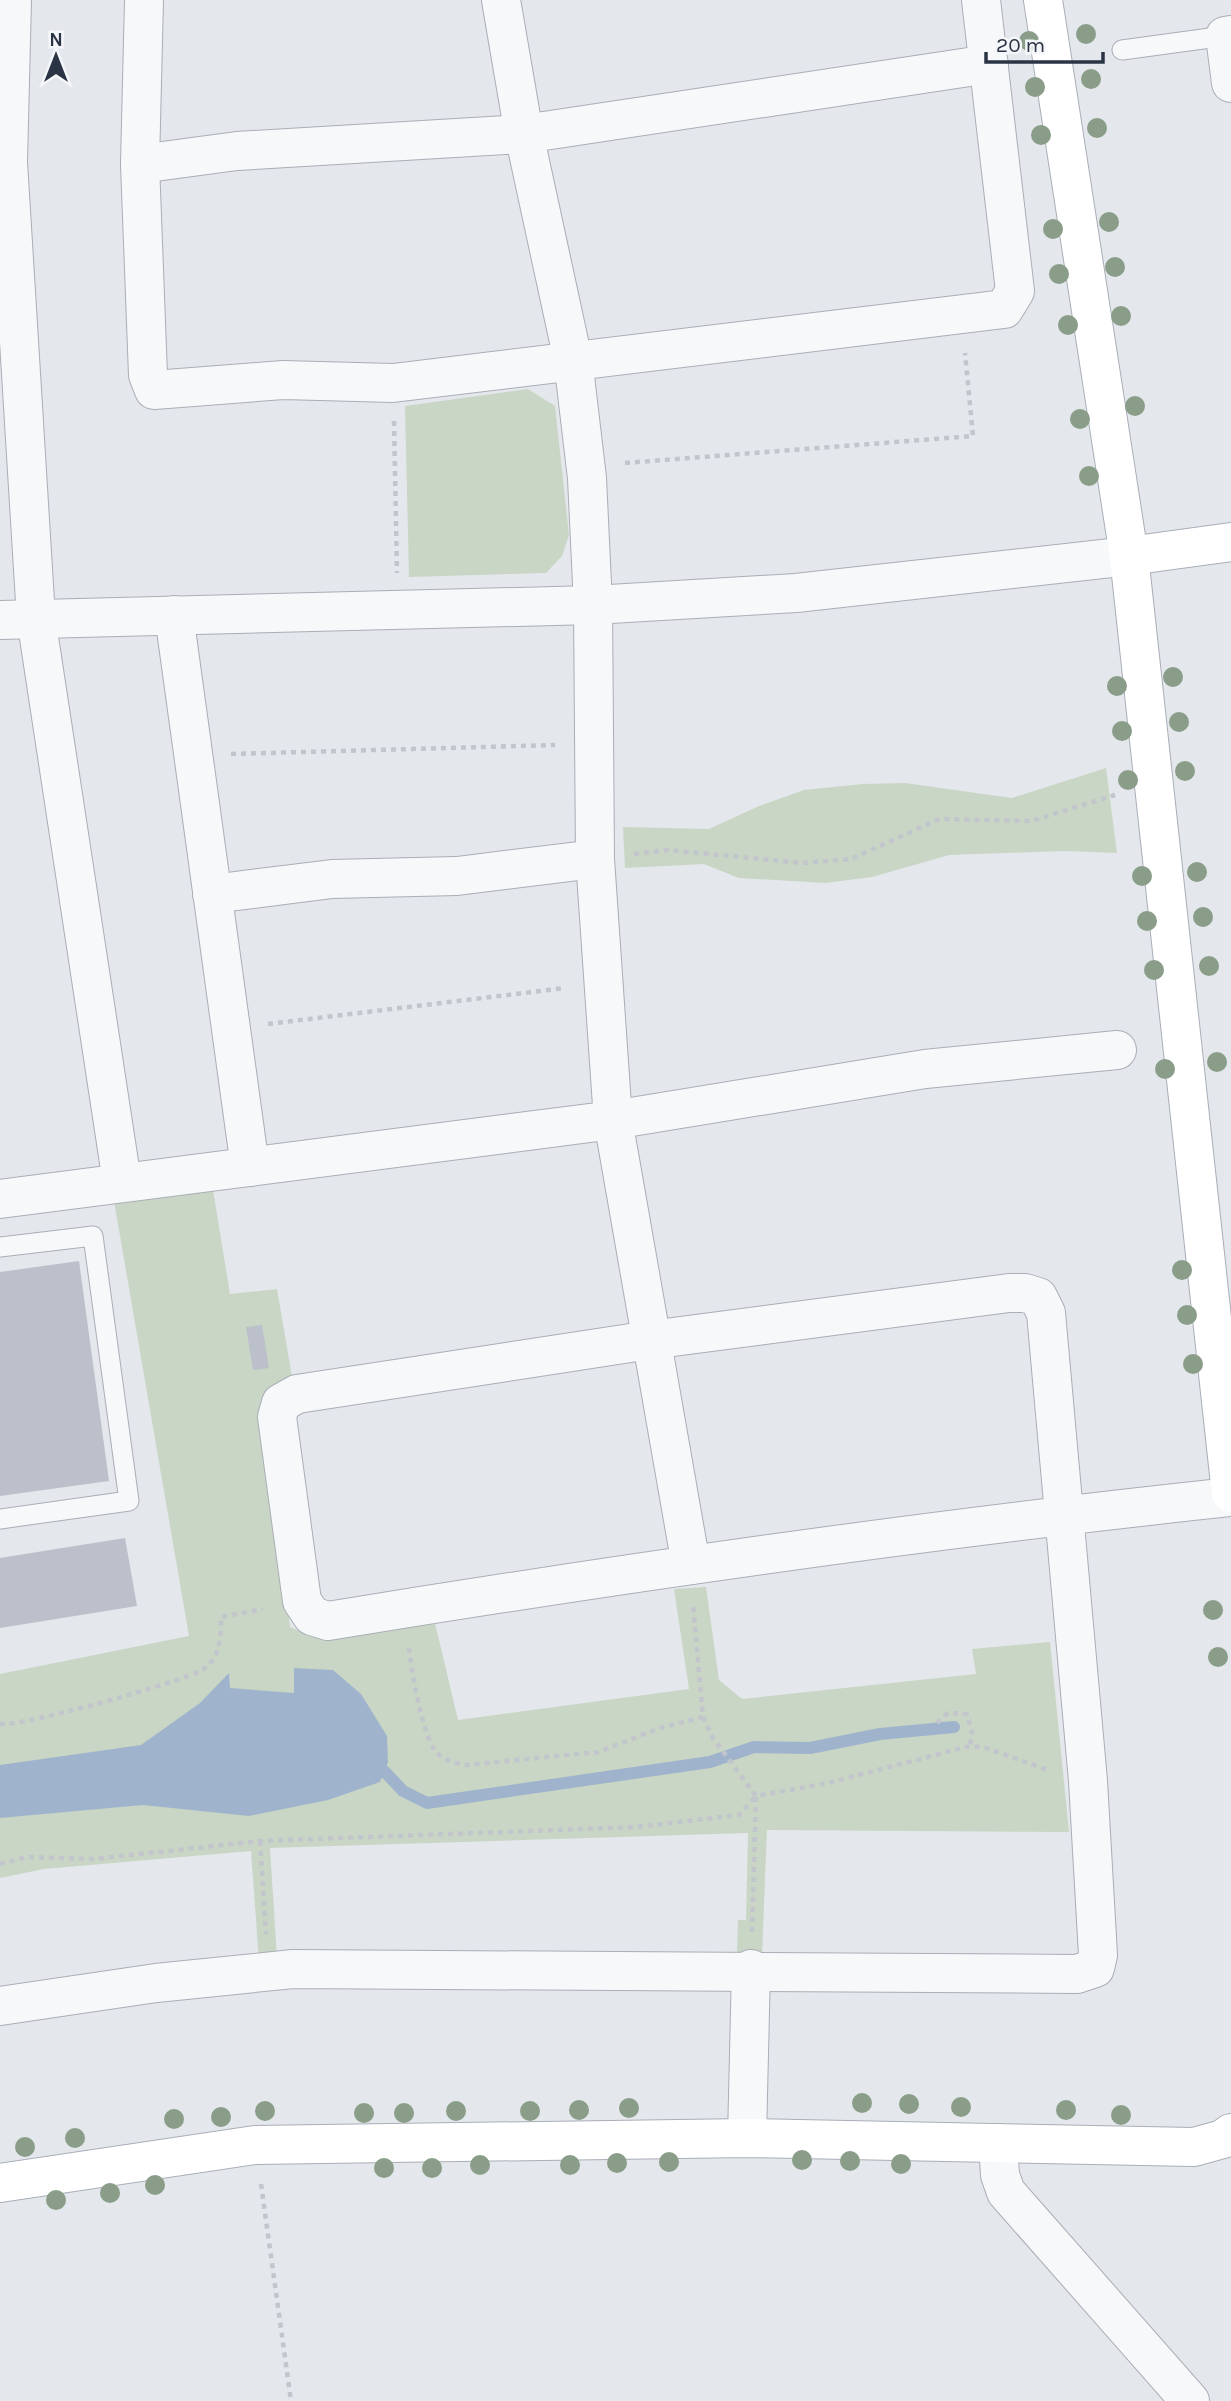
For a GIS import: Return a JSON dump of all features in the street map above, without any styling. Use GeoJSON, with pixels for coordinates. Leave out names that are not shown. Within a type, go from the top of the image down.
{"type":"FeatureCollection","features":[{"type":"Feature","properties":{"kind":"street"},"geometry":{"type":"LineString","coordinates":[[12,0],[8,162],[18,619],[122,1182]]}},
{"type":"Feature","properties":{"kind":"street"},"geometry":{"type":"LineString","coordinates":[[144,0],[140,164],[148,375],[154,390],[283,380],[393,383],[1004,309],[1015,291],[981,0]]}},
{"type":"Feature","properties":{"kind":"street"},"geometry":{"type":"LineString","coordinates":[[501,0],[524,134],[573,360],[587,478],[593,605],[595,859],[614,1120],[691,1565]]}},
{"type":"Feature","properties":{"kind":"street"},"geometry":{"type":"LineString","coordinates":[[0,2006],[156,1983],[293,1969],[751,1969],[1077,1974],[1095,1968],[1098,1955],[1088,1781],[1064,1514],[1045,1313],[1038,1297],[1025,1293],[1009,1293],[650,1339],[297,1394],[281,1404],[277,1417],[302,1601],[312,1616],[328,1621],[691,1565],[1064,1514],[1231,1495],[1129,556],[1043,0]]}},
{"type":"Feature","properties":{"kind":"street"},"geometry":{"type":"LineString","coordinates":[[1228,35],[1231,83]]}},
{"type":"Feature","properties":{"kind":"street"},"geometry":{"type":"LineString","coordinates":[[140,164],[237,151],[524,134],[989,64]]}},
{"type":"Feature","properties":{"kind":"street"},"geometry":{"type":"LineString","coordinates":[[18,619],[593,605],[796,593],[1129,556],[1231,541]]}},
{"type":"Feature","properties":{"kind":"street"},"geometry":{"type":"LineString","coordinates":[[174,615],[250,1167]]}},
{"type":"Feature","properties":{"kind":"street"},"geometry":{"type":"LineString","coordinates":[[212,894],[332,879],[457,876],[595,859]]}},
{"type":"Feature","properties":{"kind":"street"},"geometry":{"type":"LineString","coordinates":[[0,1199],[614,1120],[925,1069],[1117,1050]]}},
{"type":"Feature","properties":{"kind":"street"},"geometry":{"type":"LineString","coordinates":[[747,2138],[751,1969]]}},
{"type":"Feature","properties":{"kind":"street"},"geometry":{"type":"LineString","coordinates":[[0,2183],[255,2145],[747,2138],[1194,2147],[1223,2139],[1231,2133]]}},
{"type":"Feature","properties":{"kind":"street"},"geometry":{"type":"LineString","coordinates":[[999,2143],[1000,2175],[1006,2192],[1190,2401]]}},
{"type":"Feature","properties":{"kind":"lane"},"geometry":{"type":"LineString","coordinates":[[1122,50],[1228,35]]}},
{"type":"Feature","properties":{"kind":"lane"},"geometry":{"type":"LineString","coordinates":[[0,1247],[93,1236],[129,1501],[0,1519]]}},
{"type":"Feature","properties":{"kind":"path"},"geometry":{"type":"LineString","coordinates":[[624,463],[973,436],[961,314]]}},
{"type":"Feature","properties":{"kind":"path"},"geometry":{"type":"LineString","coordinates":[[393,383],[397,584]]}},
{"type":"Feature","properties":{"kind":"path"},"geometry":{"type":"LineString","coordinates":[[192,755],[594,744]]}},
{"type":"Feature","properties":{"kind":"path"},"geometry":{"type":"LineString","coordinates":[[595,859],[668,850],[802,863],[851,859],[939,819],[990,817],[1031,821],[1122,793]]}},
{"type":"Feature","properties":{"kind":"path"},"geometry":{"type":"LineString","coordinates":[[231,1028],[604,983]]}},
{"type":"Feature","properties":{"kind":"path"},"geometry":{"type":"LineString","coordinates":[[691,1565],[703,1717],[713,1738],[755,1796],[751,1969]]}},
{"type":"Feature","properties":{"kind":"path"},"geometry":{"type":"LineString","coordinates":[[403,1609],[413,1680],[425,1721],[434,1749],[451,1763],[467,1765],[598,1752],[660,1728],[703,1717]]}},
{"type":"Feature","properties":{"kind":"path"},"geometry":{"type":"LineString","coordinates":[[0,1724],[121,1697],[204,1669],[221,1644],[220,1617]]}},
{"type":"Feature","properties":{"kind":"path"},"geometry":{"type":"LineString","coordinates":[[937,1723],[948,1713],[967,1714],[972,1733],[970,1746]]}},
{"type":"Feature","properties":{"kind":"path"},"geometry":{"type":"LineString","coordinates":[[0,1864],[26,1857],[94,1859],[260,1841],[636,1827],[739,1815],[755,1796],[841,1779],[970,1746],[986,1748],[1088,1781]]}},
{"type":"Feature","properties":{"kind":"path"},"geometry":{"type":"LineString","coordinates":[[260,1841],[268,1971]]}},
{"type":"Feature","properties":{"kind":"path"},"geometry":{"type":"LineString","coordinates":[[255,2145],[291,2401]]}},
{"type":"Feature","properties":{"kind":"green space"},"geometry":{"type":"Polygon","coordinates":[[[528,389],[555,406],[569,535],[562,556],[546,573],[409,577],[405,406],[528,389]]]}},
{"type":"Feature","properties":{"kind":"green space"},"geometry":{"type":"Polygon","coordinates":[[[1106,768],[1117,853],[1065,851],[949,855],[872,877],[825,883],[739,878],[704,864],[625,868],[623,827],[709,829],[759,806],[804,790],[863,784],[905,783],[1012,798],[1106,768]]]}},
{"type":"Feature","properties":{"kind":"green space"},"geometry":{"type":"Polygon","coordinates":[[[213,1190],[230,1294],[277,1289],[292,1377],[264,1404],[290,1627],[316,1638],[434,1619],[458,1720],[689,1689],[674,1589],[706,1587],[719,1680],[742,1699],[976,1674],[972,1649],[1050,1642],[1069,1832],[767,1830],[762,1955],[737,1954],[738,1920],[746,1920],[748,1833],[270,1848],[277,1959],[259,1961],[251,1851],[44,1869],[0,1878],[0,1674],[189,1636],[114,1201],[213,1190]]]}},
{"type":"Feature","properties":{"kind":"water"},"geometry":{"type":"Polygon","coordinates":[[[294,1668],[333,1670],[361,1694],[387,1736],[388,1762],[380,1782],[328,1800],[249,1816],[143,1805],[0,1818],[0,1765],[141,1745],[200,1703],[229,1673],[230,1688],[294,1693],[294,1668]]]}},
{"type":"Feature","properties":{"kind":"building"},"geometry":{"type":"Polygon","coordinates":[[[79,1261],[109,1481],[0,1496],[0,1272],[79,1261]]]}},
{"type":"Feature","properties":{"kind":"building"},"geometry":{"type":"Polygon","coordinates":[[[262,1325],[269,1368],[253,1370],[246,1327],[262,1325]]]}},
{"type":"Feature","properties":{"kind":"building"},"geometry":{"type":"Polygon","coordinates":[[[125,1538],[137,1606],[0,1628],[0,1558],[125,1538]]]}},
{"type":"Feature","properties":{"kind":"waterway"},"geometry":{"type":"LineString","coordinates":[[384,1771],[403,1791],[427,1803],[710,1762],[754,1747],[810,1748],[880,1734],[954,1727]]}}]}
